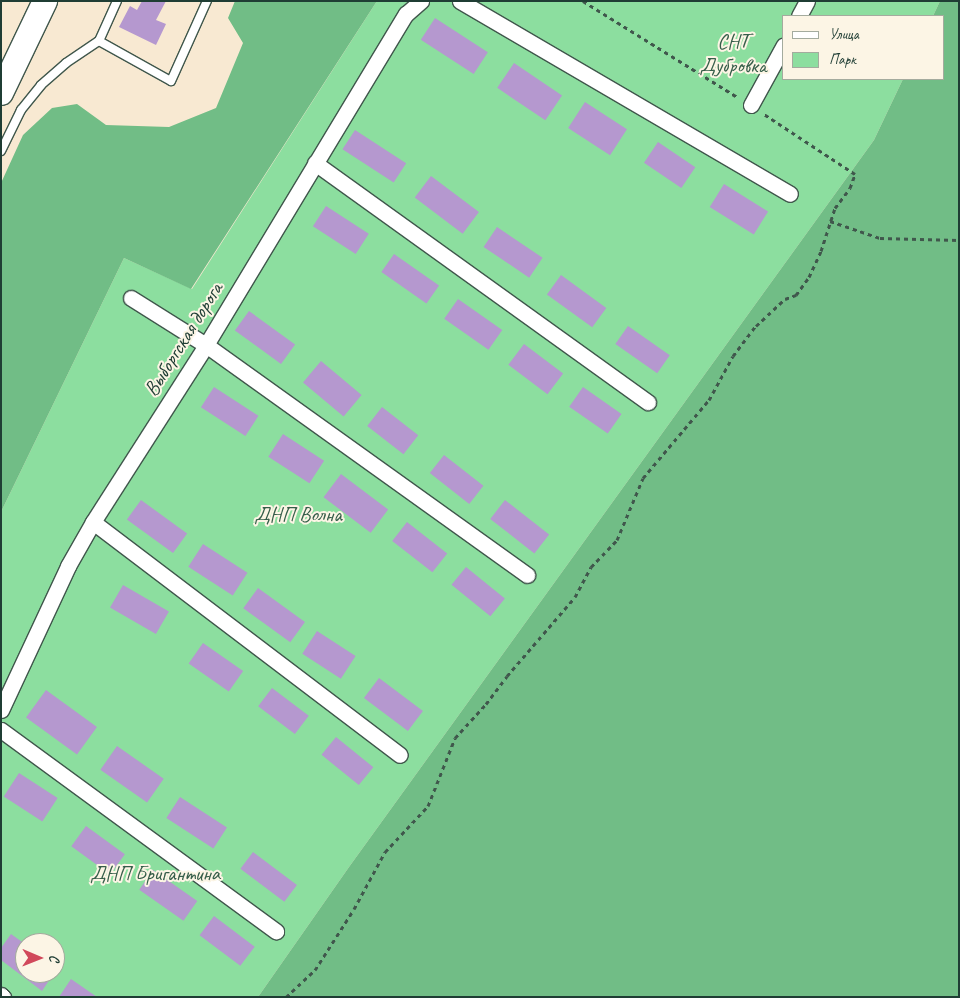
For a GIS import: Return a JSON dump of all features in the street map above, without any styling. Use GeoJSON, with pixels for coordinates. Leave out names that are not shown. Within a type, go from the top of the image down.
{"type":"FeatureCollection","features":[{"type":"Feature","properties":{"kind":"main road"},"geometry":{"type":"LineString","coordinates":[[1,93],[45,1]]}},
{"type":"Feature","properties":{"kind":"street","name":"Выборгская дорога"},"geometry":{"type":"LineString","coordinates":[[1,710],[68,566],[92,522],[206,345],[406,14],[421,1]]}},
{"type":"Feature","properties":{"kind":"street"},"geometry":{"type":"LineString","coordinates":[[800,15],[807,1]]}},
{"type":"Feature","properties":{"kind":"street"},"geometry":{"type":"LineString","coordinates":[[464,2],[790,194]]}},
{"type":"Feature","properties":{"kind":"street"},"geometry":{"type":"LineString","coordinates":[[751,105],[782,49]]}},
{"type":"Feature","properties":{"kind":"street"},"geometry":{"type":"LineString","coordinates":[[316,163],[648,402]]}},
{"type":"Feature","properties":{"kind":"street"},"geometry":{"type":"LineString","coordinates":[[131,298],[206,345],[528,575]]}},
{"type":"Feature","properties":{"kind":"street"},"geometry":{"type":"LineString","coordinates":[[92,522],[400,755]]}},
{"type":"Feature","properties":{"kind":"street"},"geometry":{"type":"LineString","coordinates":[[1,730],[276,931]]}},
{"type":"Feature","properties":{"kind":"lane"},"geometry":{"type":"LineString","coordinates":[[1,151],[21,110],[41,85],[66,63],[99,41],[118,1]]}},
{"type":"Feature","properties":{"kind":"lane"},"geometry":{"type":"LineString","coordinates":[[99,41],[171,80],[207,1]]}},
{"type":"Feature","properties":{"kind":"path"},"geometry":{"type":"LineString","coordinates":[[286,997],[315,970],[354,909],[385,852],[428,806],[455,738],[486,704],[507,676],[575,597],[591,566],[617,540],[644,478],[709,400],[733,356],[756,326],[785,299],[796,295],[809,277],[821,251],[835,208],[850,188],[855,174],[751,105],[583,1]]}},
{"type":"Feature","properties":{"kind":"path"},"geometry":{"type":"LineString","coordinates":[[830,221],[880,238],[959,240]]}},
{"type":"Feature","properties":{"kind":"green space"},"geometry":{"type":"Polygon","coordinates":[[[235,1],[377,1],[191,289],[124,258],[1,512],[1,183],[23,135],[52,108],[77,104],[106,125],[169,127],[216,108],[243,43],[228,18],[235,1]]]}},
{"type":"Feature","properties":{"kind":"green space","name":"ДНП Волна"},"geometry":{"type":"Polygon","coordinates":[[[377,1],[940,1],[933,15],[782,15],[782,80],[903,80],[874,140],[349,867],[258,997],[1,997],[1,512],[124,258],[192,289],[377,1]]]}},
{"type":"Feature","properties":{"kind":"green space"},"geometry":{"type":"Polygon","coordinates":[[[940,1],[959,1],[959,997],[258,997],[349,867],[874,140],[903,80],[945,80],[945,15],[933,15],[940,1]]]}},
{"type":"Feature","properties":{"kind":"building"},"geometry":{"type":"Polygon","coordinates":[[[142,1],[166,1],[156,20],[166,24],[156,45],[119,27],[130,6],[137,10],[142,1]]]}},
{"type":"Feature","properties":{"kind":"building"},"geometry":{"type":"Polygon","coordinates":[[[435,18],[488,52],[474,74],[421,40],[435,18]]]}},
{"type":"Feature","properties":{"kind":"building"},"geometry":{"type":"Polygon","coordinates":[[[514,63],[562,95],[545,120],[497,88],[514,63]]]}},
{"type":"Feature","properties":{"kind":"building"},"geometry":{"type":"Polygon","coordinates":[[[585,102],[627,129],[610,155],[568,128],[585,102]]]}},
{"type":"Feature","properties":{"kind":"building"},"geometry":{"type":"Polygon","coordinates":[[[355,130],[406,163],[394,183],[342,149],[355,130]]]}},
{"type":"Feature","properties":{"kind":"building"},"geometry":{"type":"Polygon","coordinates":[[[658,142],[695,167],[681,188],[644,163],[658,142]]]}},
{"type":"Feature","properties":{"kind":"building"},"geometry":{"type":"Polygon","coordinates":[[[431,176],[479,212],[463,234],[415,198],[431,176]]]}},
{"type":"Feature","properties":{"kind":"building"},"geometry":{"type":"Polygon","coordinates":[[[724,184],[768,212],[754,234],[710,207],[724,184]]]}},
{"type":"Feature","properties":{"kind":"building"},"geometry":{"type":"Polygon","coordinates":[[[326,206],[369,234],[356,254],[313,226],[326,206]]]}},
{"type":"Feature","properties":{"kind":"building"},"geometry":{"type":"Polygon","coordinates":[[[497,227],[543,258],[529,278],[484,247],[497,227]]]}},
{"type":"Feature","properties":{"kind":"building"},"geometry":{"type":"Polygon","coordinates":[[[394,254],[439,286],[426,304],[381,272],[394,254]]]}},
{"type":"Feature","properties":{"kind":"building"},"geometry":{"type":"Polygon","coordinates":[[[561,275],[606,308],[592,327],[547,294],[561,275]]]}},
{"type":"Feature","properties":{"kind":"building"},"geometry":{"type":"Polygon","coordinates":[[[458,299],[502,330],[488,350],[444,319],[458,299]]]}},
{"type":"Feature","properties":{"kind":"building"},"geometry":{"type":"Polygon","coordinates":[[[249,311],[295,345],[281,364],[235,330],[249,311]]]}},
{"type":"Feature","properties":{"kind":"building"},"geometry":{"type":"Polygon","coordinates":[[[628,326],[670,355],[657,373],[615,344],[628,326]]]}},
{"type":"Feature","properties":{"kind":"building"},"geometry":{"type":"Polygon","coordinates":[[[524,344],[563,373],[547,394],[508,365],[524,344]]]}},
{"type":"Feature","properties":{"kind":"building"},"geometry":{"type":"Polygon","coordinates":[[[321,361],[362,395],[344,417],[303,382],[321,361]]]}},
{"type":"Feature","properties":{"kind":"building"},"geometry":{"type":"Polygon","coordinates":[[[214,387],[258,416],[245,436],[201,407],[214,387]]]}},
{"type":"Feature","properties":{"kind":"building"},"geometry":{"type":"Polygon","coordinates":[[[583,387],[622,414],[608,434],[569,407],[583,387]]]}},
{"type":"Feature","properties":{"kind":"building"},"geometry":{"type":"Polygon","coordinates":[[[382,407],[418,435],[403,454],[367,426],[382,407]]]}},
{"type":"Feature","properties":{"kind":"building"},"geometry":{"type":"Polygon","coordinates":[[[283,434],[324,461],[309,483],[268,457],[283,434]]]}},
{"type":"Feature","properties":{"kind":"building"},"geometry":{"type":"Polygon","coordinates":[[[444,455],[483,486],[469,504],[430,473],[444,455]]]}},
{"type":"Feature","properties":{"kind":"building"},"geometry":{"type":"Polygon","coordinates":[[[341,474],[388,510],[371,533],[324,497],[341,474]]]}},
{"type":"Feature","properties":{"kind":"building"},"geometry":{"type":"Polygon","coordinates":[[[141,500],[187,534],[173,553],[127,519],[141,500]]]}},
{"type":"Feature","properties":{"kind":"building"},"geometry":{"type":"Polygon","coordinates":[[[505,500],[549,534],[534,553],[490,519],[505,500]]]}},
{"type":"Feature","properties":{"kind":"building"},"geometry":{"type":"Polygon","coordinates":[[[407,522],[447,553],[432,572],[392,541],[407,522]]]}},
{"type":"Feature","properties":{"kind":"building"},"geometry":{"type":"Polygon","coordinates":[[[203,544],[247,573],[233,596],[188,567],[203,544]]]}},
{"type":"Feature","properties":{"kind":"building"},"geometry":{"type":"Polygon","coordinates":[[[466,567],[505,598],[490,616],[452,585],[466,567]]]}},
{"type":"Feature","properties":{"kind":"building"},"geometry":{"type":"Polygon","coordinates":[[[123,585],[169,612],[156,634],[110,608],[123,585]]]}},
{"type":"Feature","properties":{"kind":"building"},"geometry":{"type":"Polygon","coordinates":[[[258,588],[305,622],[290,642],[243,608],[258,588]]]}},
{"type":"Feature","properties":{"kind":"building"},"geometry":{"type":"Polygon","coordinates":[[[317,631],[356,656],[341,679],[302,654],[317,631]]]}},
{"type":"Feature","properties":{"kind":"building"},"geometry":{"type":"Polygon","coordinates":[[[203,643],[243,671],[229,692],[189,663],[203,643]]]}},
{"type":"Feature","properties":{"kind":"building"},"geometry":{"type":"Polygon","coordinates":[[[379,678],[423,711],[408,731],[364,698],[379,678]]]}},
{"type":"Feature","properties":{"kind":"building"},"geometry":{"type":"Polygon","coordinates":[[[272,688],[309,716],[295,734],[258,706],[272,688]]]}},
{"type":"Feature","properties":{"kind":"building"},"geometry":{"type":"Polygon","coordinates":[[[46,690],[97,727],[77,755],[26,718],[46,690]]]}},
{"type":"Feature","properties":{"kind":"building"},"geometry":{"type":"Polygon","coordinates":[[[336,737],[373,767],[359,785],[322,755],[336,737]]]}},
{"type":"Feature","properties":{"kind":"building"},"geometry":{"type":"Polygon","coordinates":[[[117,746],[164,779],[147,802],[100,770],[117,746]]]}},
{"type":"Feature","properties":{"kind":"building"},"geometry":{"type":"Polygon","coordinates":[[[19,773],[58,798],[42,822],[4,796],[19,773]]]}},
{"type":"Feature","properties":{"kind":"building"},"geometry":{"type":"Polygon","coordinates":[[[180,797],[227,827],[213,848],[166,818],[180,797]]]}},
{"type":"Feature","properties":{"kind":"building"},"geometry":{"type":"Polygon","coordinates":[[[86,826],[125,854],[110,874],[71,846],[86,826]]]}},
{"type":"Feature","properties":{"kind":"building"},"geometry":{"type":"Polygon","coordinates":[[[253,852],[297,885],[284,902],[240,869],[253,852]]]}},
{"type":"Feature","properties":{"kind":"building"},"geometry":{"type":"Polygon","coordinates":[[[153,870],[197,901],[183,921],[139,890],[153,870]]]}},
{"type":"Feature","properties":{"kind":"building"},"geometry":{"type":"Polygon","coordinates":[[[214,916],[255,947],[240,966],[200,935],[214,916]]]}},
{"type":"Feature","properties":{"kind":"building"},"geometry":{"type":"Polygon","coordinates":[[[11,934],[15,937],[15,971],[1,960],[1,948],[11,934]]]}},
{"type":"Feature","properties":{"kind":"building"},"geometry":{"type":"Polygon","coordinates":[[[71,979],[97,997],[59,997],[71,979]]]}},
{"type":"Feature","properties":{"kind":"building"},"geometry":{"type":"Polygon","coordinates":[[[31,983],[47,983],[42,991],[31,983]]]}},
{"type":"Feature","properties":{"kind":"park label","name":"СНТ Дубровка"},"geometry":{"type":"Point","coordinates":[733,53]}},
{"type":"Feature","properties":{"kind":"park label","name":"ДНП Бригантина"},"geometry":{"type":"Point","coordinates":[155,873]}}]}
